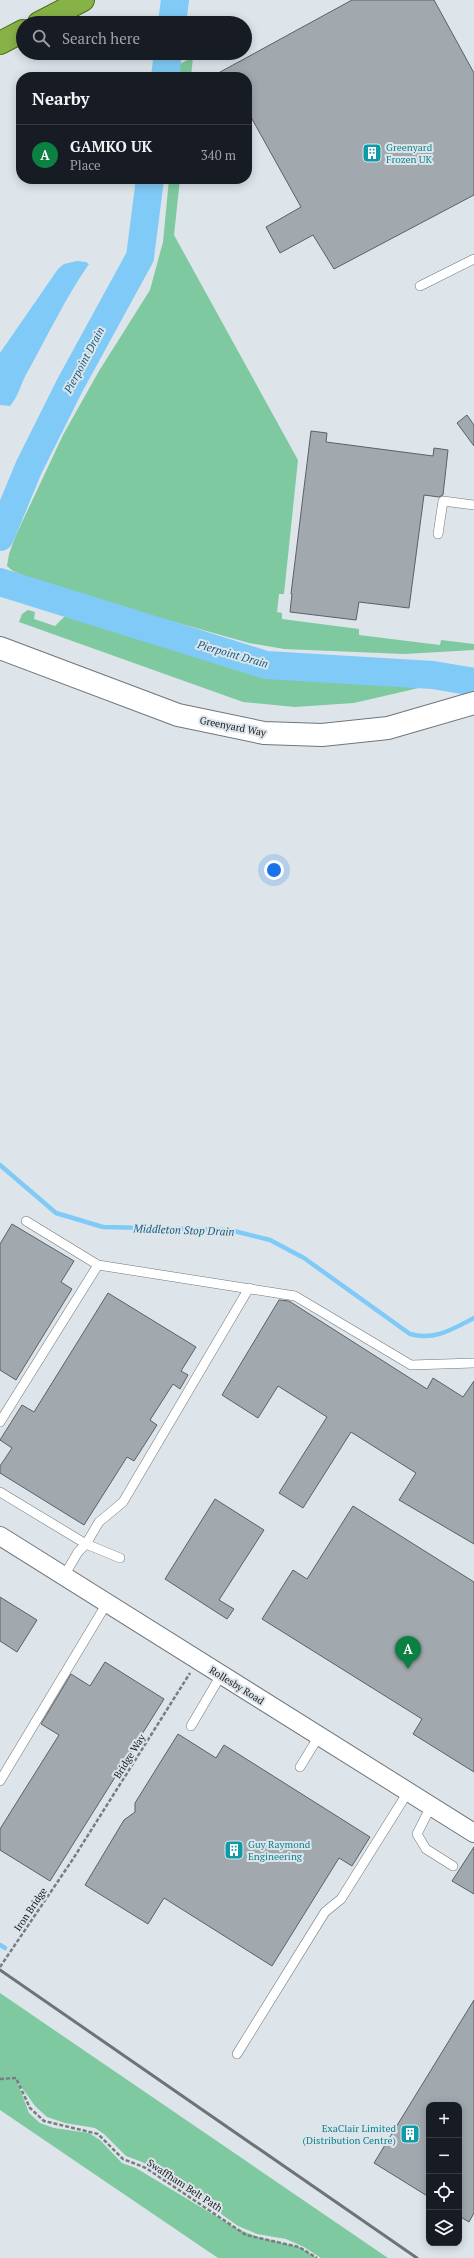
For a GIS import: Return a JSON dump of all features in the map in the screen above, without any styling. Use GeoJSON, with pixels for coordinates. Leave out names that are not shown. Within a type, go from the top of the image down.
{"type":"FeatureCollection","features":[{"type":"Feature","properties":{"kind":"highway"},"geometry":{"type":"LineString","coordinates":[[52,16],[83,0]]}},
{"type":"Feature","properties":{"kind":"highway"},"geometry":{"type":"LineString","coordinates":[[0,43],[16,35]]}},
{"type":"Feature","properties":{"kind":"street","name":"Greenyard Way"},"geometry":{"type":"LineString","coordinates":[[0,648],[178,715],[264,733],[322,735],[388,728],[474,704]]}},
{"type":"Feature","properties":{"kind":"street","name":"Rollesby Road"},"geometry":{"type":"LineString","coordinates":[[0,1536],[474,1833]]}},
{"type":"Feature","properties":{"kind":"lane"},"geometry":{"type":"LineString","coordinates":[[420,286],[474,259]]}},
{"type":"Feature","properties":{"kind":"lane"},"geometry":{"type":"LineString","coordinates":[[438,534],[443,502],[474,505]]}},
{"type":"Feature","properties":{"kind":"lane"},"geometry":{"type":"LineString","coordinates":[[26,1221],[98,1265],[295,1296],[411,1366],[474,1363]]}},
{"type":"Feature","properties":{"kind":"lane"},"geometry":{"type":"LineString","coordinates":[[0,1422],[98,1265]]}},
{"type":"Feature","properties":{"kind":"lane"},"geometry":{"type":"LineString","coordinates":[[64,1576],[78,1552],[86,1544],[99,1522],[123,1502],[249,1288]]}},
{"type":"Feature","properties":{"kind":"lane"},"geometry":{"type":"LineString","coordinates":[[0,1492],[86,1544],[120,1558]]}},
{"type":"Feature","properties":{"kind":"lane"},"geometry":{"type":"LineString","coordinates":[[0,1781],[107,1603]]}},
{"type":"Feature","properties":{"kind":"lane"},"geometry":{"type":"LineString","coordinates":[[191,1726],[221,1675]]}},
{"type":"Feature","properties":{"kind":"lane"},"geometry":{"type":"LineString","coordinates":[[300,1767],[319,1736]]}},
{"type":"Feature","properties":{"kind":"lane"},"geometry":{"type":"LineString","coordinates":[[237,2054],[325,1912],[341,1899],[408,1792]]}},
{"type":"Feature","properties":{"kind":"lane"},"geometry":{"type":"LineString","coordinates":[[431,1806],[417,1834],[426,1849],[453,1866]]}},
{"type":"Feature","properties":{"kind":"path","name":"Bridge Way"},"geometry":{"type":"LineString","coordinates":[[73,1859],[198,1661]]}},
{"type":"Feature","properties":{"kind":"path","name":"Iron Bridge"},"geometry":{"type":"LineString","coordinates":[[0,1967],[73,1859]]}},
{"type":"Feature","properties":{"kind":"path","name":"Swaffham Belt Path"},"geometry":{"type":"LineString","coordinates":[[0,2079],[16,2078],[30,2108],[44,2121],[98,2134],[123,2159],[146,2168],[246,2235],[299,2247],[317,2258]]}},
{"type":"Feature","properties":{"kind":"green space"},"geometry":{"type":"Polygon","coordinates":[[[187,60],[193,60],[192,72],[179,72],[180,64],[187,60]]]}},
{"type":"Feature","properties":{"kind":"green space"},"geometry":{"type":"Polygon","coordinates":[[[169,184],[179,184],[174,235],[298,460],[284,594],[279,594],[277,612],[282,613],[282,619],[359,629],[359,635],[440,645],[441,640],[474,644],[474,650],[404,654],[284,649],[249,643],[50,587],[13,571],[7,566],[9,554],[16,535],[63,435],[99,371],[150,290],[163,242],[169,184]]]}},
{"type":"Feature","properties":{"kind":"green space"},"geometry":{"type":"Polygon","coordinates":[[[28,610],[35,612],[34,619],[55,626],[66,615],[128,631],[232,666],[292,678],[423,683],[423,687],[354,703],[295,707],[243,702],[19,622],[22,614],[28,610]]]}},
{"type":"Feature","properties":{"kind":"green space"},"geometry":{"type":"Polygon","coordinates":[[[0,1993],[388,2258],[321,2258],[304,2247],[286,2239],[257,2234],[238,2226],[178,2183],[142,2162],[126,2156],[104,2134],[95,2128],[65,2123],[47,2117],[35,2106],[17,2081],[29,2113],[40,2123],[54,2128],[89,2133],[100,2140],[122,2163],[136,2168],[237,2229],[261,2238],[299,2247],[317,2258],[218,2258],[0,2110],[0,1993]]]}},
{"type":"Feature","properties":{"kind":"water"},"geometry":{"type":"Polygon","coordinates":[[[77,261],[86,262],[89,264],[57,316],[13,402],[10,406],[0,405],[0,353],[58,269],[64,264],[77,261]]]}},
{"type":"Feature","properties":{"kind":"building","name":"Greenyard Frozen UK"},"geometry":{"type":"Polygon","coordinates":[[[352,0],[434,0],[474,73],[474,195],[334,269],[313,235],[280,253],[266,227],[301,207],[252,119],[252,72],[220,72],[242,60],[252,60],[252,55],[352,0]]]}},
{"type":"Feature","properties":{"kind":"building"},"geometry":{"type":"Polygon","coordinates":[[[467,415],[474,425],[474,446],[457,423],[467,415]]]}},
{"type":"Feature","properties":{"kind":"building"},"geometry":{"type":"Polygon","coordinates":[[[311,431],[327,433],[326,442],[433,456],[434,448],[448,450],[443,495],[439,497],[424,495],[409,608],[359,602],[356,620],[290,612],[311,431]]]}},
{"type":"Feature","properties":{"kind":"building"},"geometry":{"type":"Polygon","coordinates":[[[12,1224],[74,1261],[61,1282],[72,1289],[16,1380],[0,1370],[0,1244],[12,1224]]]}},
{"type":"Feature","properties":{"kind":"building"},"geometry":{"type":"Polygon","coordinates":[[[108,1293],[196,1347],[181,1371],[188,1375],[180,1389],[173,1384],[150,1420],[157,1425],[134,1461],[127,1457],[84,1525],[0,1473],[0,1466],[12,1448],[0,1440],[22,1405],[34,1412],[108,1293]]]}},
{"type":"Feature","properties":{"kind":"building"},"geometry":{"type":"Polygon","coordinates":[[[279,1300],[289,1301],[427,1389],[433,1378],[463,1397],[474,1381],[474,1544],[399,1500],[416,1473],[351,1432],[303,1508],[279,1493],[327,1417],[278,1386],[258,1418],[222,1395],[279,1300]]]}},
{"type":"Feature","properties":{"kind":"building"},"geometry":{"type":"Polygon","coordinates":[[[215,1499],[264,1530],[219,1600],[234,1609],[227,1619],[165,1579],[215,1499]]]}},
{"type":"Feature","properties":{"kind":"building"},"geometry":{"type":"Polygon","coordinates":[[[353,1506],[474,1582],[474,1772],[413,1734],[422,1719],[262,1619],[293,1570],[307,1579],[353,1506]]]}},
{"type":"Feature","properties":{"kind":"building"},"geometry":{"type":"Polygon","coordinates":[[[0,1597],[37,1620],[17,1652],[0,1641],[0,1597]]]}},
{"type":"Feature","properties":{"kind":"building"},"geometry":{"type":"Polygon","coordinates":[[[105,1662],[164,1699],[50,1881],[0,1850],[0,1829],[59,1735],[41,1724],[71,1674],[90,1686],[105,1662]]]}},
{"type":"Feature","properties":{"kind":"building","name":"Guy Raymond Engineering"},"geometry":{"type":"Polygon","coordinates":[[[178,1734],[216,1758],[224,1745],[370,1837],[352,1866],[339,1858],[272,1966],[164,1898],[148,1924],[85,1885],[124,1820],[135,1812],[135,1803],[178,1734]]]}},
{"type":"Feature","properties":{"kind":"building"},"geometry":{"type":"Polygon","coordinates":[[[474,1847],[474,1894],[452,1881],[474,1847]]]}},
{"type":"Feature","properties":{"kind":"building","name":"ExaClair Limited (Distribution Centre)"},"geometry":{"type":"Polygon","coordinates":[[[474,2000],[474,2213],[469,2222],[462,2218],[462,2102],[426,2102],[426,2195],[374,2163],[474,2000]]]}},
{"type":"Feature","properties":{"kind":"waterway","name":"Pierpoint Drain"},"geometry":{"type":"LineString","coordinates":[[173,16],[175,0]]}},
{"type":"Feature","properties":{"kind":"waterway","name":"Pierpoint Drain"},"geometry":{"type":"LineString","coordinates":[[166,72],[167,60]]}},
{"type":"Feature","properties":{"kind":"waterway","name":"Pierpoint Drain"},"geometry":{"type":"LineString","coordinates":[[0,537],[29,467],[70,385],[140,257],[149,184]]}},
{"type":"Feature","properties":{"kind":"waterway","name":"Pierpoint Drain"},"geometry":{"type":"LineString","coordinates":[[0,582],[266,665],[433,675],[474,682]]}},
{"type":"Feature","properties":{"kind":"waterway","name":"Middleton Stop Drain"},"geometry":{"type":"LineString","coordinates":[[0,1165],[56,1213],[103,1227],[230,1230],[270,1240],[304,1258],[410,1334],[419,1336],[435,1335],[451,1330],[474,1318]]}},
{"type":"Feature","properties":{"kind":"waterway"},"geometry":{"type":"LineString","coordinates":[[0,1945],[5,1948]]}},
{"type":"Feature","properties":{"kind":"railway"},"geometry":{"type":"LineString","coordinates":[[0,1970],[417,2258]]}},
{"type":"Feature","properties":{"kind":"place","name":"Greenyard Frozen UK"},"geometry":{"type":"Point","coordinates":[372,153]}},
{"type":"Feature","properties":{"kind":"place","name":"GAMKO UK"},"geometry":{"type":"Point","coordinates":[408,1669]}},
{"type":"Feature","properties":{"kind":"place","name":"Guy Raymond Engineering"},"geometry":{"type":"Point","coordinates":[234,1850]}},
{"type":"Feature","properties":{"kind":"place","name":"ExaClair Limited (Distribution Centre)"},"geometry":{"type":"Point","coordinates":[410,2134]}}]}
